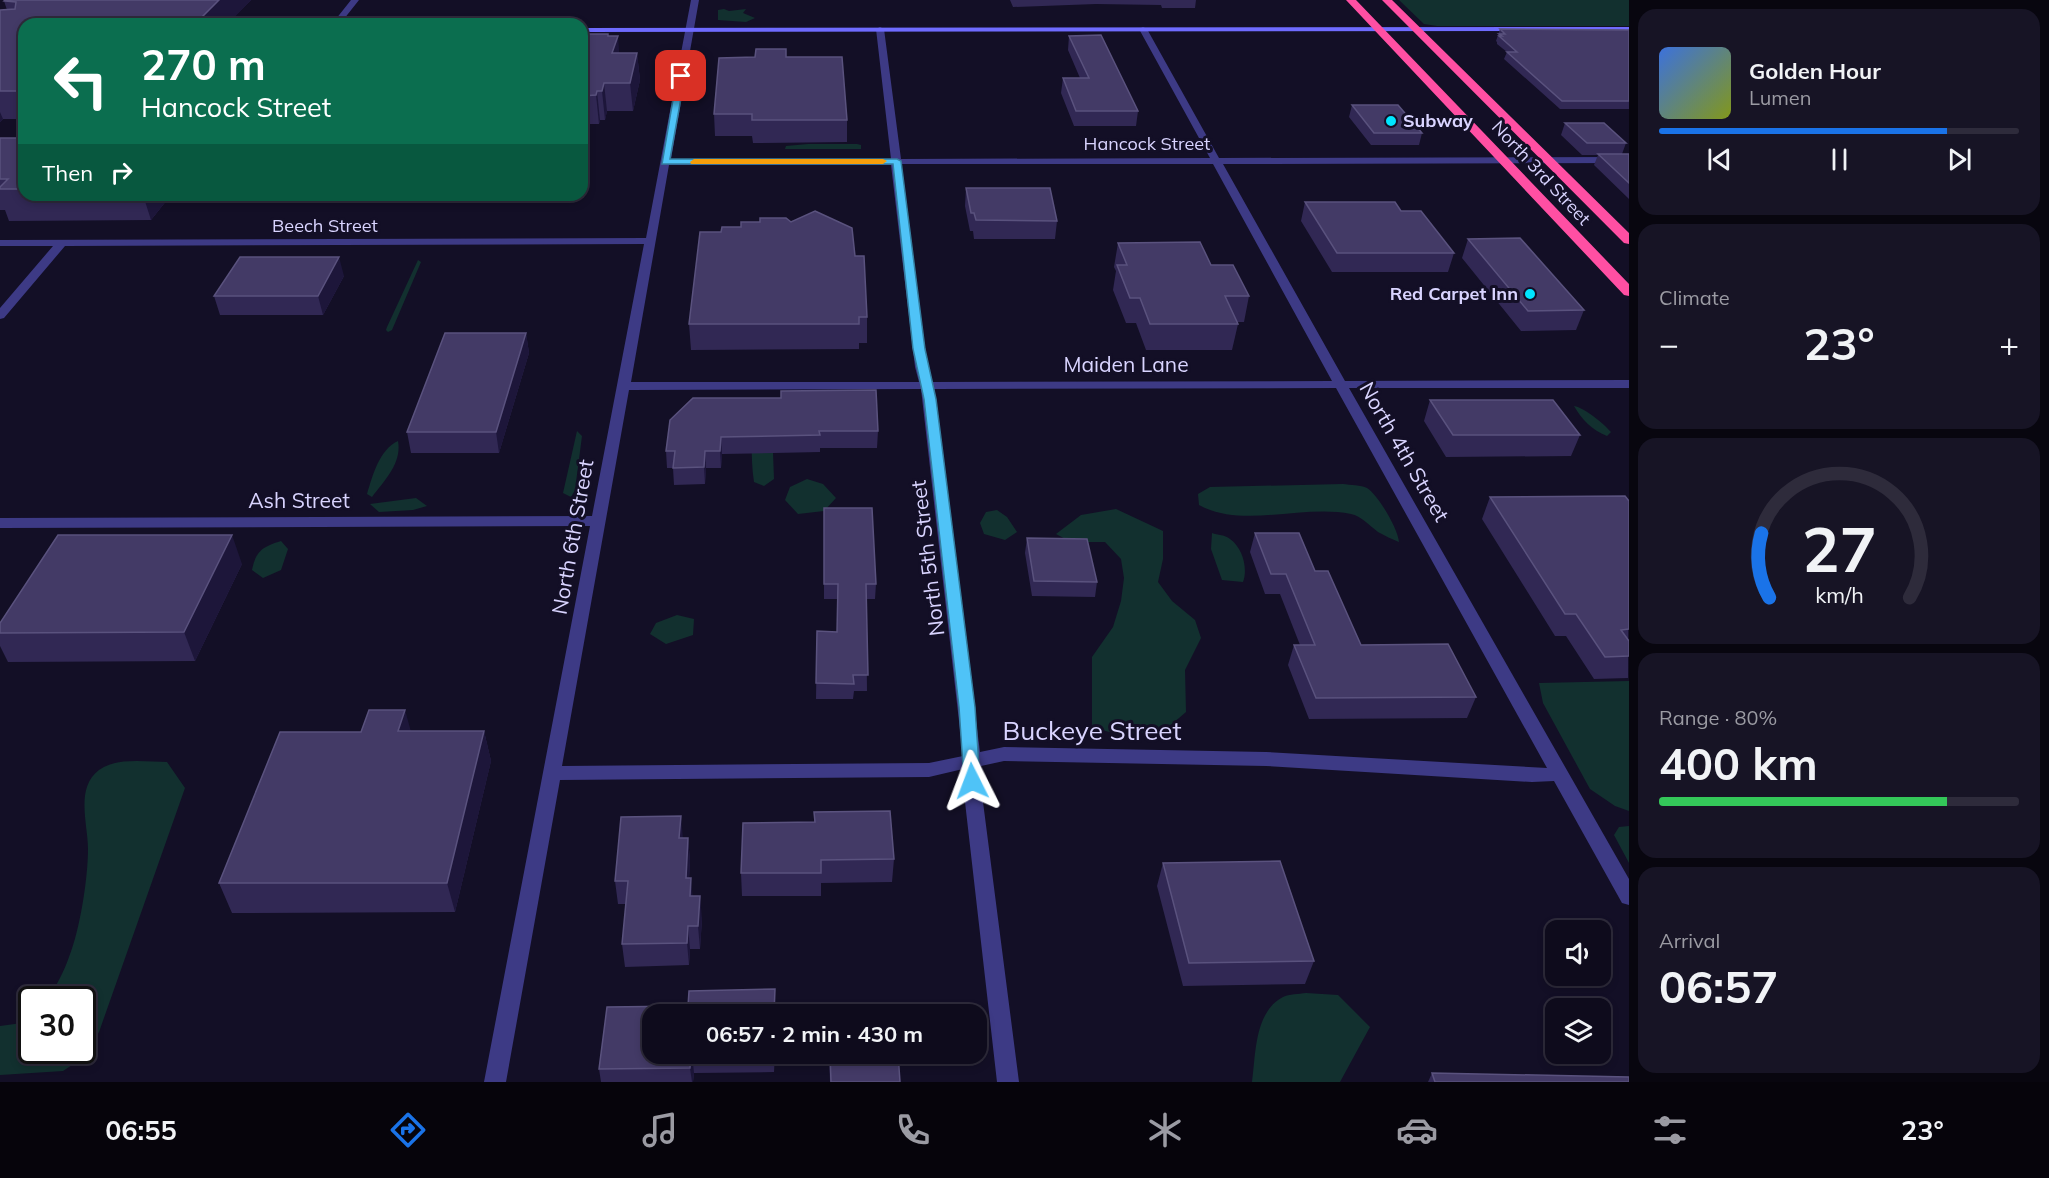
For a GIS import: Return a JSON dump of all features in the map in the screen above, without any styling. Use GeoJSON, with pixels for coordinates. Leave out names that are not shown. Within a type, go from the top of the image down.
{"type":"FeatureCollection","features":[{"type":"Feature","properties":{"kind":"highway","name":"North 3rd Street"},"geometry":{"type":"LineString","coordinates":[[1351,0],[1629,292]]}},
{"type":"Feature","properties":{"kind":"highway","name":"North 3rd Street"},"geometry":{"type":"LineString","coordinates":[[1387,0],[1629,240]]}},
{"type":"Feature","properties":{"kind":"street"},"geometry":{"type":"LineString","coordinates":[[341,18],[355,0]]}},
{"type":"Feature","properties":{"kind":"street","name":"North 6th Street"},"geometry":{"type":"LineString","coordinates":[[495,1082],[694,0]]}},
{"type":"Feature","properties":{"kind":"street","name":"North 5th Street"},"geometry":{"type":"LineString","coordinates":[[880,29],[920,357],[926,385],[968,718],[974,802],[1008,1082]]}},
{"type":"Feature","properties":{"kind":"street","name":"North 4th Street"},"geometry":{"type":"LineString","coordinates":[[1143,29],[1629,897]]}},
{"type":"Feature","properties":{"kind":"street"},"geometry":{"type":"LineString","coordinates":[[588,30],[1629,29]]}},
{"type":"Feature","properties":{"kind":"street","name":"Hancock Street"},"geometry":{"type":"LineString","coordinates":[[665,162],[1629,160]]}},
{"type":"Feature","properties":{"kind":"street","name":"Beech Street"},"geometry":{"type":"LineString","coordinates":[[0,243],[650,241]]}},
{"type":"Feature","properties":{"kind":"street"},"geometry":{"type":"LineString","coordinates":[[0,315],[62,243]]}},
{"type":"Feature","properties":{"kind":"street","name":"Maiden Lane"},"geometry":{"type":"LineString","coordinates":[[624,386],[1629,384]]}},
{"type":"Feature","properties":{"kind":"street","name":"Ash Street"},"geometry":{"type":"LineString","coordinates":[[0,523],[598,521]]}},
{"type":"Feature","properties":{"kind":"street","name":"Buckeye Street"},"geometry":{"type":"LineString","coordinates":[[552,773],[929,770],[1004,754],[1181,756],[1404,766],[1532,775],[1561,774]]}},
{"type":"Feature","properties":{"kind":"green space"},"geometry":{"type":"Polygon","coordinates":[[[1399,0],[1629,0],[1629,26],[1437,26],[1424,24],[1399,0]]]}},
{"type":"Feature","properties":{"kind":"green space"},"geometry":{"type":"Polygon","coordinates":[[[746,9],[743,13],[755,18],[746,22],[718,20],[718,10],[729,11],[746,9]]]}},
{"type":"Feature","properties":{"kind":"green space"},"geometry":{"type":"Polygon","coordinates":[[[857,144],[861,145],[861,149],[785,149],[786,146],[857,144]]]}},
{"type":"Feature","properties":{"kind":"green space"},"geometry":{"type":"Polygon","coordinates":[[[418,260],[421,262],[392,330],[388,332],[387,327],[418,260]]]}},
{"type":"Feature","properties":{"kind":"green space"},"geometry":{"type":"Polygon","coordinates":[[[757,398],[771,400],[774,479],[764,486],[754,482],[753,472],[750,402],[757,398]]]}},
{"type":"Feature","properties":{"kind":"green space"},"geometry":{"type":"Polygon","coordinates":[[[1574,406],[1589,413],[1611,432],[1607,436],[1592,428],[1574,406]]]}},
{"type":"Feature","properties":{"kind":"green space"},"geometry":{"type":"Polygon","coordinates":[[[577,431],[582,436],[575,490],[571,497],[563,493],[577,431]]]}},
{"type":"Feature","properties":{"kind":"green space"},"geometry":{"type":"Polygon","coordinates":[[[398,441],[399,449],[395,464],[372,497],[367,494],[381,457],[391,445],[398,441]]]}},
{"type":"Feature","properties":{"kind":"green space"},"geometry":{"type":"Polygon","coordinates":[[[807,479],[823,484],[836,498],[824,511],[798,514],[785,500],[790,487],[807,479]]]}},
{"type":"Feature","properties":{"kind":"green space"},"geometry":{"type":"Polygon","coordinates":[[[1343,484],[1365,487],[1372,492],[1392,521],[1399,542],[1378,532],[1362,519],[1351,514],[1313,512],[1234,515],[1216,512],[1199,505],[1198,494],[1210,487],[1343,484]]]}},
{"type":"Feature","properties":{"kind":"green space"},"geometry":{"type":"Polygon","coordinates":[[[416,498],[427,506],[413,510],[379,512],[370,504],[416,498]]]}},
{"type":"Feature","properties":{"kind":"green space"},"geometry":{"type":"Polygon","coordinates":[[[1116,509],[1163,531],[1163,559],[1158,582],[1172,601],[1195,620],[1201,638],[1185,670],[1186,712],[1165,730],[1123,735],[1092,728],[1092,657],[1113,627],[1121,601],[1124,578],[1121,559],[1105,542],[1071,542],[1056,534],[1081,515],[1116,509]]]}},
{"type":"Feature","properties":{"kind":"green space"},"geometry":{"type":"Polygon","coordinates":[[[997,510],[1007,517],[1017,532],[1005,540],[984,534],[980,523],[986,512],[997,510]]]}},
{"type":"Feature","properties":{"kind":"green space"},"geometry":{"type":"Polygon","coordinates":[[[1212,533],[1228,538],[1238,548],[1245,565],[1243,582],[1222,580],[1211,549],[1212,533]]]}},
{"type":"Feature","properties":{"kind":"green space"},"geometry":{"type":"Polygon","coordinates":[[[281,541],[288,549],[281,570],[263,578],[252,570],[256,558],[269,545],[281,541]]]}},
{"type":"Feature","properties":{"kind":"green space"},"geometry":{"type":"Polygon","coordinates":[[[677,615],[694,619],[693,635],[666,644],[650,634],[656,623],[677,615]]]}},
{"type":"Feature","properties":{"kind":"green space"},"geometry":{"type":"Polygon","coordinates":[[[1629,681],[1629,811],[1615,806],[1590,789],[1543,703],[1539,683],[1629,681]]]}},
{"type":"Feature","properties":{"kind":"green space"},"geometry":{"type":"Polygon","coordinates":[[[132,761],[167,762],[185,788],[96,1037],[96,986],[56,986],[73,946],[83,904],[88,861],[84,807],[87,786],[99,770],[106,766],[132,761]]]}},
{"type":"Feature","properties":{"kind":"green space"},"geometry":{"type":"Polygon","coordinates":[[[1629,826],[1629,863],[1614,835],[1619,827],[1629,826]]]}},
{"type":"Feature","properties":{"kind":"green space"},"geometry":{"type":"Polygon","coordinates":[[[1306,993],[1338,995],[1370,1027],[1340,1082],[1252,1082],[1258,1035],[1266,1013],[1283,997],[1306,993]]]}},
{"type":"Feature","properties":{"kind":"green space"},"geometry":{"type":"Polygon","coordinates":[[[18,1024],[18,1064],[74,1064],[63,1071],[0,1075],[0,1026],[18,1024]]]}},
{"type":"Feature","properties":{"kind":"building"},"geometry":{"type":"Polygon","coordinates":[[[219,0],[201,18],[18,18],[18,91],[0,91],[0,10],[15,9],[16,2],[4,1],[219,0]]]}},
{"type":"Feature","properties":{"kind":"building"},"geometry":{"type":"Polygon","coordinates":[[[1500,29],[1629,30],[1629,101],[1562,101],[1507,52],[1517,52],[1499,36],[1502,36],[1499,34],[1505,34],[1500,29]]]}},
{"type":"Feature","properties":{"kind":"building"},"geometry":{"type":"Polygon","coordinates":[[[588,34],[618,36],[612,53],[637,53],[630,83],[604,83],[602,91],[597,91],[596,95],[588,96],[588,34]]]}},
{"type":"Feature","properties":{"kind":"building"},"geometry":{"type":"Polygon","coordinates":[[[1101,35],[1138,111],[1076,111],[1063,78],[1089,78],[1069,36],[1101,35]]]}},
{"type":"Feature","properties":{"kind":"building"},"geometry":{"type":"Polygon","coordinates":[[[756,49],[786,49],[786,57],[842,57],[847,120],[752,120],[752,114],[714,114],[719,58],[755,57],[756,49]]]}},
{"type":"Feature","properties":{"kind":"building"},"geometry":{"type":"Polygon","coordinates":[[[1352,105],[1398,105],[1422,133],[1374,133],[1352,105]]]}},
{"type":"Feature","properties":{"kind":"building"},"geometry":{"type":"Polygon","coordinates":[[[1565,123],[1604,123],[1626,143],[1587,143],[1565,123]]]}},
{"type":"Feature","properties":{"kind":"building"},"geometry":{"type":"Polygon","coordinates":[[[0,138],[18,138],[18,189],[0,189],[8,179],[0,179],[0,138]]]}},
{"type":"Feature","properties":{"kind":"building"},"geometry":{"type":"Polygon","coordinates":[[[1598,154],[1629,154],[1629,183],[1598,154]]]}},
{"type":"Feature","properties":{"kind":"building"},"geometry":{"type":"Polygon","coordinates":[[[966,188],[1050,188],[1057,221],[976,220],[974,213],[971,213],[966,188]]]}},
{"type":"Feature","properties":{"kind":"building"},"geometry":{"type":"Polygon","coordinates":[[[1305,202],[1395,202],[1401,211],[1421,211],[1454,253],[1337,253],[1305,202]]]}},
{"type":"Feature","properties":{"kind":"building"},"geometry":{"type":"Polygon","coordinates":[[[815,211],[852,228],[855,256],[864,256],[867,317],[859,317],[859,324],[689,324],[700,232],[721,232],[722,227],[741,227],[741,222],[760,222],[760,218],[786,218],[791,222],[815,211]]]}},
{"type":"Feature","properties":{"kind":"building"},"geometry":{"type":"Polygon","coordinates":[[[1520,238],[1584,310],[1528,311],[1468,239],[1520,238]]]}},
{"type":"Feature","properties":{"kind":"building"},"geometry":{"type":"Polygon","coordinates":[[[1200,242],[1211,265],[1233,265],[1249,296],[1225,296],[1238,324],[1150,324],[1140,298],[1130,298],[1117,265],[1127,265],[1118,243],[1200,242]]]}},
{"type":"Feature","properties":{"kind":"building"},"geometry":{"type":"Polygon","coordinates":[[[240,257],[339,257],[318,296],[214,296],[240,257]]]}},
{"type":"Feature","properties":{"kind":"building"},"geometry":{"type":"Polygon","coordinates":[[[445,333],[526,333],[496,432],[407,432],[445,333]]]}},
{"type":"Feature","properties":{"kind":"building"},"geometry":{"type":"Polygon","coordinates":[[[876,390],[878,431],[819,431],[820,435],[721,437],[720,451],[705,451],[704,467],[673,468],[675,451],[666,451],[670,420],[693,398],[781,398],[781,391],[876,390]]]}},
{"type":"Feature","properties":{"kind":"building"},"geometry":{"type":"Polygon","coordinates":[[[1430,400],[1553,400],[1580,435],[1453,435],[1430,400]]]}},
{"type":"Feature","properties":{"kind":"building"},"geometry":{"type":"Polygon","coordinates":[[[1625,496],[1629,501],[1629,629],[1621,630],[1629,641],[1629,656],[1605,657],[1576,614],[1565,614],[1490,497],[1625,496]]]}},
{"type":"Feature","properties":{"kind":"building"},"geometry":{"type":"Polygon","coordinates":[[[824,508],[872,508],[876,584],[866,584],[868,675],[853,675],[854,684],[816,683],[817,631],[837,632],[838,584],[824,584],[824,508]]]}},
{"type":"Feature","properties":{"kind":"building"},"geometry":{"type":"Polygon","coordinates":[[[1255,533],[1299,533],[1315,571],[1328,571],[1361,645],[1448,644],[1476,697],[1316,698],[1294,645],[1315,645],[1286,574],[1271,574],[1255,533]]]}},
{"type":"Feature","properties":{"kind":"building"},"geometry":{"type":"Polygon","coordinates":[[[58,535],[232,535],[184,632],[0,633],[0,623],[58,535]]]}},
{"type":"Feature","properties":{"kind":"building"},"geometry":{"type":"Polygon","coordinates":[[[1027,538],[1087,539],[1097,582],[1034,581],[1027,538]]]}},
{"type":"Feature","properties":{"kind":"building"},"geometry":{"type":"Polygon","coordinates":[[[369,710],[405,710],[398,731],[484,731],[447,883],[219,883],[280,732],[361,732],[369,710]]]}},
{"type":"Feature","properties":{"kind":"building"},"geometry":{"type":"Polygon","coordinates":[[[890,811],[894,859],[821,860],[821,873],[741,873],[743,823],[815,822],[814,812],[890,811]]]}},
{"type":"Feature","properties":{"kind":"building"},"geometry":{"type":"Polygon","coordinates":[[[681,816],[679,838],[688,838],[686,878],[691,878],[690,896],[700,896],[698,926],[688,926],[687,943],[622,944],[628,881],[615,881],[621,817],[681,816]]]}},
{"type":"Feature","properties":{"kind":"building"},"geometry":{"type":"Polygon","coordinates":[[[1280,861],[1314,961],[1189,963],[1163,863],[1280,861]]]}},
{"type":"Feature","properties":{"kind":"building"},"geometry":{"type":"Polygon","coordinates":[[[775,989],[774,1004],[688,1004],[689,991],[775,989]]]}},
{"type":"Feature","properties":{"kind":"building"},"geometry":{"type":"Polygon","coordinates":[[[607,1007],[642,1007],[642,1064],[690,1064],[690,1068],[599,1069],[607,1007]]]}},
{"type":"Feature","properties":{"kind":"building"},"geometry":{"type":"Polygon","coordinates":[[[830,1064],[899,1064],[900,1082],[831,1082],[830,1064]]]}},
{"type":"Feature","properties":{"kind":"building"},"geometry":{"type":"Polygon","coordinates":[[[1432,1073],[1629,1077],[1629,1082],[1435,1082],[1432,1073]]]}},
{"type":"Feature","properties":{"kind":"slow traffic"},"geometry":{"type":"LineString","coordinates":[[694,162],[883,161]]}},
{"type":"Feature","properties":{"kind":"place","name":"Subway"},"geometry":{"type":"Point","coordinates":[1391,121]}},
{"type":"Feature","properties":{"kind":"place","name":"Red Carpet Inn"},"geometry":{"type":"Point","coordinates":[1530,294]}},
{"type":"Feature","properties":{"kind":"route"},"geometry":{"type":"LineString","coordinates":[[681,76],[665,162],[897,161],[921,367],[930,399],[970,730],[972,781]]}}]}
